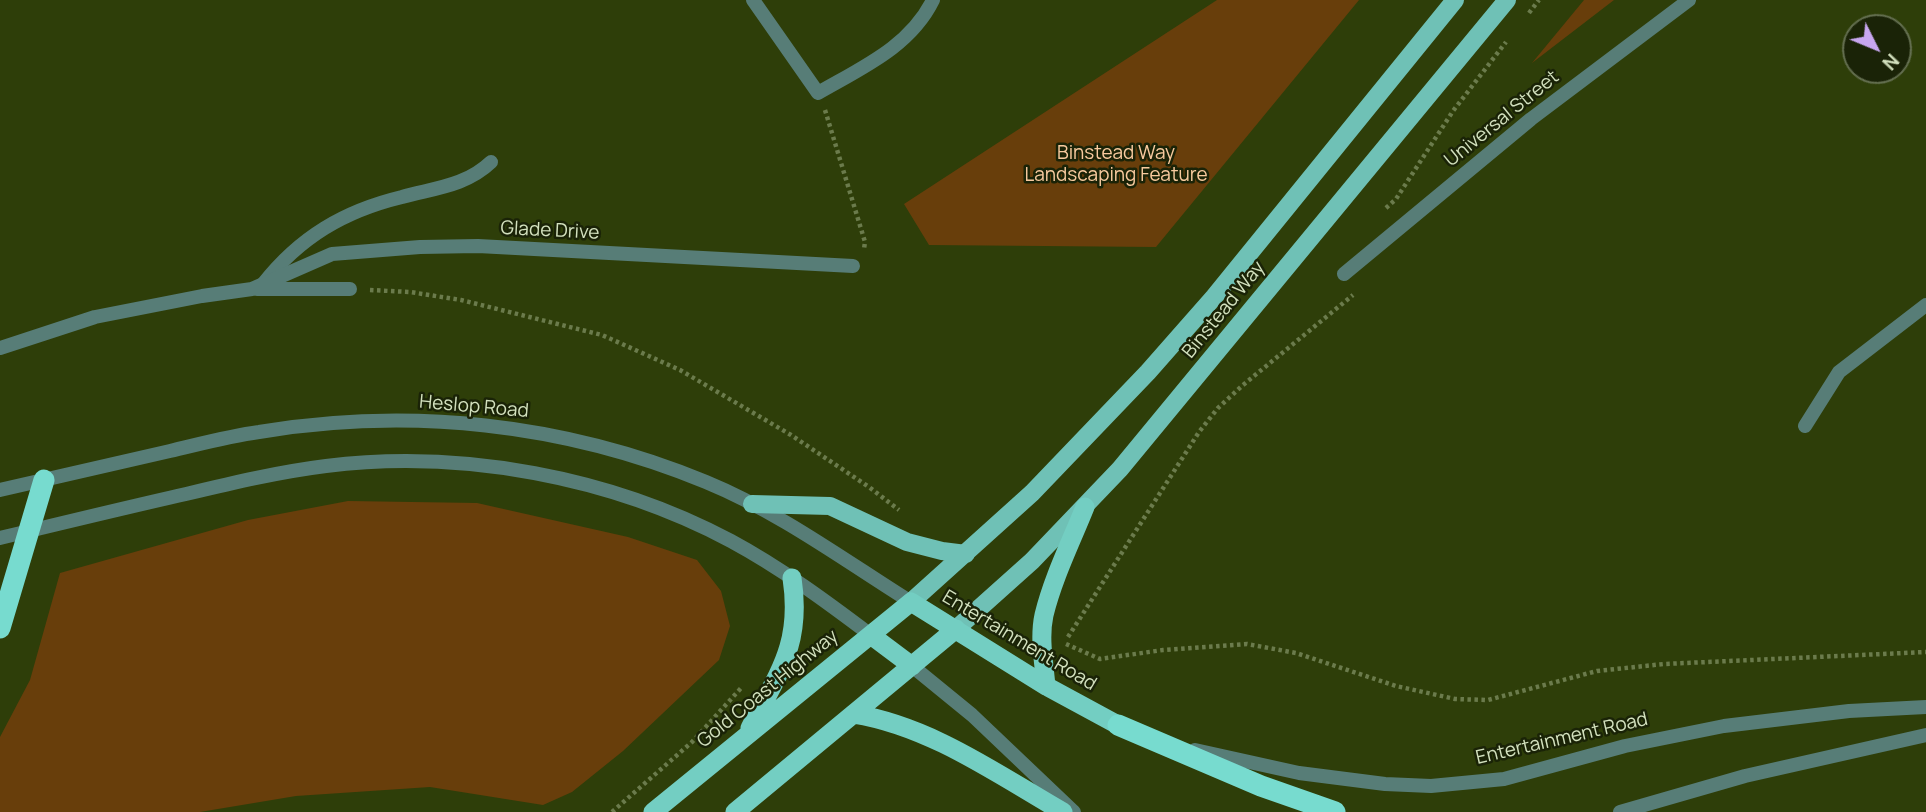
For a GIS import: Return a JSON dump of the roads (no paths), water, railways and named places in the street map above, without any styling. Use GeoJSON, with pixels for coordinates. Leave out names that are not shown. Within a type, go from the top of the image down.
{"type":"FeatureCollection","features":[{"type":"Feature","properties":{"kind":"highway"},"geometry":{"type":"LineString","coordinates":[[0,628],[44,480]]}},
{"type":"Feature","properties":{"kind":"highway"},"geometry":{"type":"LineString","coordinates":[[1046,686],[1044,616],[1085,507]]}},
{"type":"Feature","properties":{"kind":"highway"},"geometry":{"type":"LineString","coordinates":[[744,738],[792,643],[795,602],[792,578]]}},
{"type":"Feature","properties":{"kind":"highway","name":"Entertainment Road"},"geometry":{"type":"LineString","coordinates":[[911,602],[1046,686],[1118,725]]}},
{"type":"Feature","properties":{"kind":"highway","name":"Gold Coast Highway"},"geometry":{"type":"LineString","coordinates":[[653,812],[911,602]]}},
{"type":"Feature","properties":{"kind":"highway"},"geometry":{"type":"LineString","coordinates":[[735,812],[956,629]]}},
{"type":"Feature","properties":{"kind":"highway"},"geometry":{"type":"LineString","coordinates":[[872,636],[912,666]]}},
{"type":"Feature","properties":{"kind":"highway"},"geometry":{"type":"LineString","coordinates":[[854,714],[878,718],[911,729],[943,744],[1063,812]]}},
{"type":"Feature","properties":{"kind":"highway"},"geometry":{"type":"LineString","coordinates":[[1118,725],[1249,782],[1335,812]]}},
{"type":"Feature","properties":{"kind":"main road","name":"Binstead Way"},"geometry":{"type":"LineString","coordinates":[[911,602],[1041,484],[1156,363],[1214,298],[1455,0]]}},
{"type":"Feature","properties":{"kind":"main road","name":"Binstead Way"},"geometry":{"type":"LineString","coordinates":[[956,629],[1012,581],[1085,507],[1165,416],[1507,0]]}},
{"type":"Feature","properties":{"kind":"main road"},"geometry":{"type":"LineString","coordinates":[[752,504],[830,506],[907,542],[966,554]]}},
{"type":"Feature","properties":{"kind":"street"},"geometry":{"type":"LineString","coordinates":[[753,0],[818,93],[893,50],[927,13],[933,0]]}},
{"type":"Feature","properties":{"kind":"street","name":"Universal Street"},"geometry":{"type":"LineString","coordinates":[[1345,274],[1531,119],[1689,0]]}},
{"type":"Feature","properties":{"kind":"street"},"geometry":{"type":"LineString","coordinates":[[258,287],[284,258],[320,231],[371,206],[466,180],[491,162]]}},
{"type":"Feature","properties":{"kind":"street","name":"Glade Drive"},"geometry":{"type":"LineString","coordinates":[[258,287],[332,254],[421,247],[478,246],[853,266]]}},
{"type":"Feature","properties":{"kind":"street","name":"Glade Drive"},"geometry":{"type":"LineString","coordinates":[[0,348],[95,317],[202,296],[258,287],[350,289]]}},
{"type":"Feature","properties":{"kind":"street"},"geometry":{"type":"LineString","coordinates":[[1805,426],[1839,372],[1926,305]]}},
{"type":"Feature","properties":{"kind":"street","name":"Heslop Road"},"geometry":{"type":"LineString","coordinates":[[0,490],[268,430],[355,421],[466,422],[603,447],[694,477],[789,524],[911,602]]}},
{"type":"Feature","properties":{"kind":"street"},"geometry":{"type":"LineString","coordinates":[[0,538],[261,477],[314,468],[392,462],[456,462],[576,483],[642,502],[684,518],[731,541],[792,578],[872,636]]}},
{"type":"Feature","properties":{"kind":"street"},"geometry":{"type":"LineString","coordinates":[[912,666],[972,715],[1074,812]]}},
{"type":"Feature","properties":{"kind":"street","name":"Entertainment Road"},"geometry":{"type":"LineString","coordinates":[[1118,725],[1166,742],[1272,768],[1385,784],[1431,786],[1504,779],[1625,746],[1724,726],[1837,712],[1926,707]]}},
{"type":"Feature","properties":{"kind":"street"},"geometry":{"type":"LineString","coordinates":[[1620,812],[1745,776],[1926,735]]}},
{"type":"Feature","properties":{"kind":"park label","name":"Binstead Way Landscaping Feature"},"geometry":{"type":"Point","coordinates":[1116,165]}}]}
